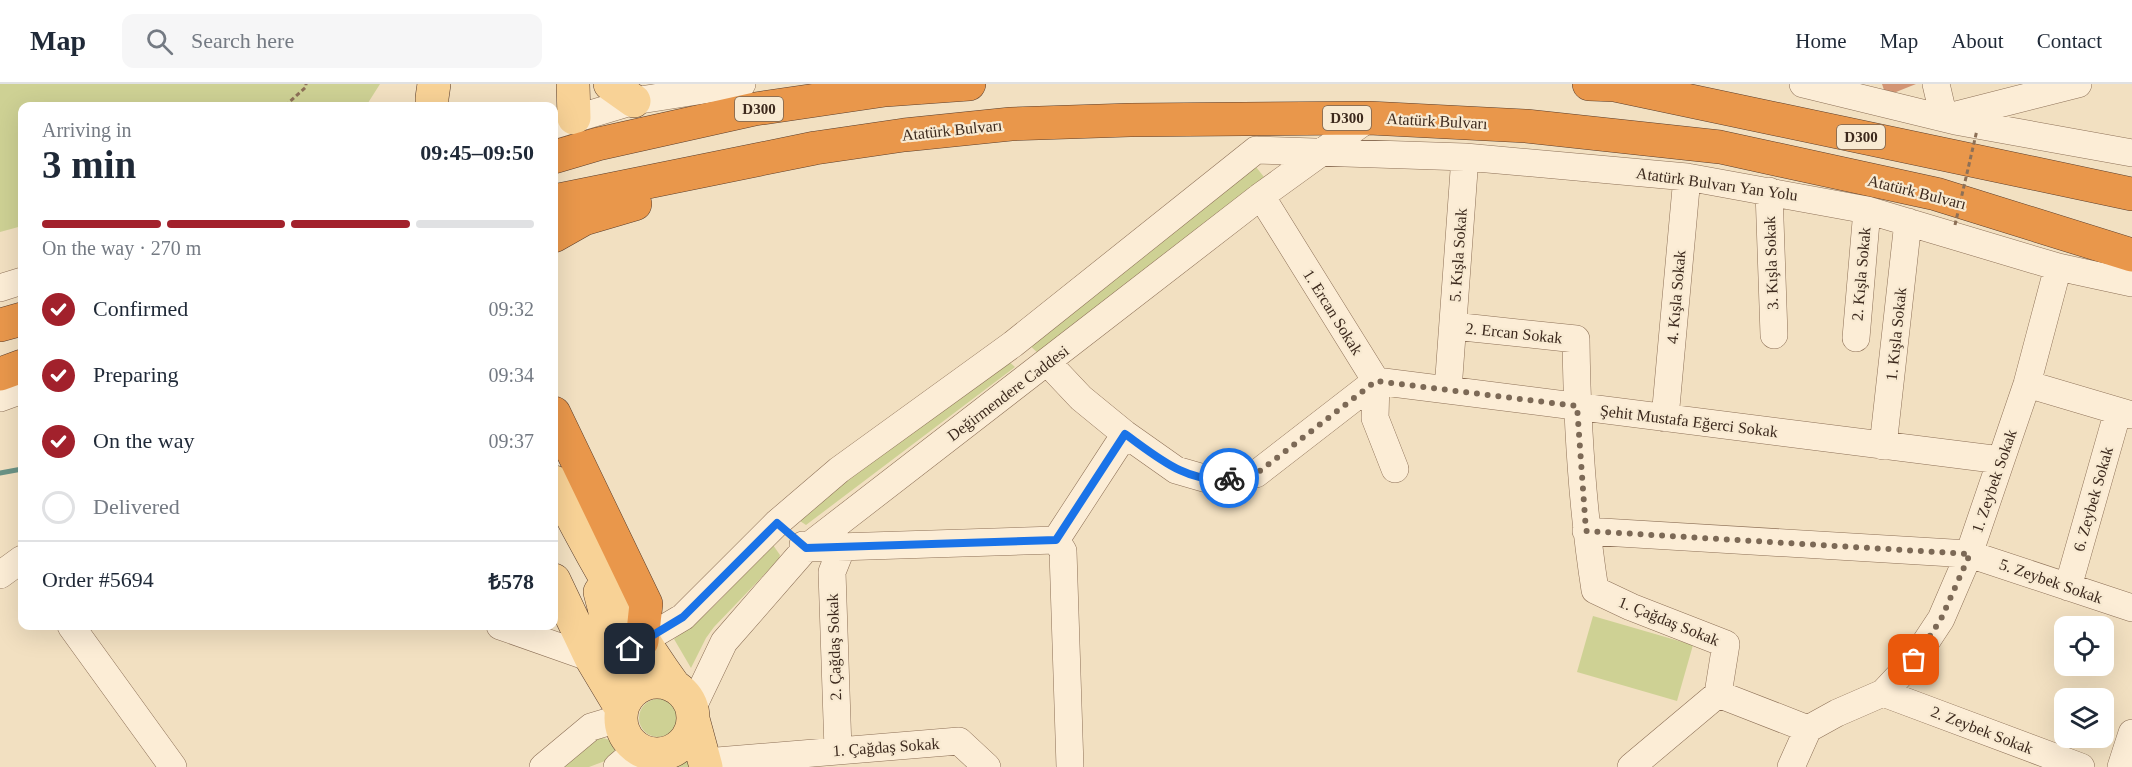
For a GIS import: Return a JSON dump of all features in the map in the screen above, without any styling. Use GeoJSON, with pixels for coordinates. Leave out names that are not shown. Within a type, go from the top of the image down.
{"type":"FeatureCollection","features":[{"type":"Feature","properties":{"kind":"highway","name":"D300"},"geometry":{"type":"LineString","coordinates":[[558,156],[598,144],[755,109],[885,90],[969,84]]}},
{"type":"Feature","properties":{"kind":"highway","name":"D300"},"geometry":{"type":"LineString","coordinates":[[1606,84],[2132,194]]}},
{"type":"Feature","properties":{"kind":"highway","name":"Atatürk Bulvarı"},"geometry":{"type":"LineString","coordinates":[[558,200],[815,148],[1011,124],[1222,118],[1369,118],[1527,126],[1720,147],[1936,194],[2132,255]]}},
{"type":"Feature","properties":{"kind":"highway"},"geometry":{"type":"LineString","coordinates":[[558,234],[584,219],[662,196],[692,184],[721,166]]}},
{"type":"Feature","properties":{"kind":"highway"},"geometry":{"type":"LineString","coordinates":[[0,326],[18,320]]}},
{"type":"Feature","properties":{"kind":"highway"},"geometry":{"type":"LineString","coordinates":[[0,374],[18,367]]}},
{"type":"Feature","properties":{"kind":"highway"},"geometry":{"type":"LineString","coordinates":[[558,421],[646,604],[617,652]]}},
{"type":"Feature","properties":{"kind":"main road"},"geometry":{"type":"LineString","coordinates":[[432,102],[434,84]]}},
{"type":"Feature","properties":{"kind":"main road"},"geometry":{"type":"LineString","coordinates":[[564,122],[573,84]]}},
{"type":"Feature","properties":{"kind":"main road"},"geometry":{"type":"LineString","coordinates":[[558,490],[588,550],[617,652],[625,736],[637,759],[674,750],[687,737],[686,705]]}},
{"type":"Feature","properties":{"kind":"main road"},"geometry":{"type":"LineString","coordinates":[[558,585],[617,652],[686,705]]}},
{"type":"Feature","properties":{"kind":"main road"},"geometry":{"type":"LineString","coordinates":[[622,710],[634,690],[650,683],[667,684],[686,705],[705,765]]}},
{"type":"Feature","properties":{"kind":"street"},"geometry":{"type":"LineString","coordinates":[[564,122],[622,93],[742,84]]}},
{"type":"Feature","properties":{"kind":"street"},"geometry":{"type":"LineString","coordinates":[[1803,84],[1944,118],[2132,153]]}},
{"type":"Feature","properties":{"kind":"street"},"geometry":{"type":"LineString","coordinates":[[1936,84],[1944,118]]}},
{"type":"Feature","properties":{"kind":"street"},"geometry":{"type":"LineString","coordinates":[[1944,118],[2078,84]]}},
{"type":"Feature","properties":{"kind":"street"},"geometry":{"type":"LineString","coordinates":[[519,630],[617,652],[683,617],[777,523],[839,470],[1013,344],[1256,150],[1222,118]]}},
{"type":"Feature","properties":{"kind":"street","name":"Değirmendere Caddesi"},"geometry":{"type":"LineString","coordinates":[[686,705],[724,642],[806,548],[1261,196],[1369,118]]}},
{"type":"Feature","properties":{"kind":"street","name":"Atatürk Bulvarı Yan Yolu"},"geometry":{"type":"LineString","coordinates":[[1256,150],[1465,157],[1687,177],[1867,210],[2058,267],[2132,283]]}},
{"type":"Feature","properties":{"kind":"street","name":"5. Kışla Sokak"},"geometry":{"type":"LineString","coordinates":[[1448,390],[1465,157]]}},
{"type":"Feature","properties":{"kind":"street","name":"4. Kışla Sokak"},"geometry":{"type":"LineString","coordinates":[[1665,418],[1687,177]]}},
{"type":"Feature","properties":{"kind":"street","name":"3. Kışla Sokak"},"geometry":{"type":"LineString","coordinates":[[1769,191],[1774,335]]}},
{"type":"Feature","properties":{"kind":"street","name":"1. Ercan Sokak"},"geometry":{"type":"LineString","coordinates":[[1261,196],[1376,381]]}},
{"type":"Feature","properties":{"kind":"street","name":"2. Kışla Sokak"},"geometry":{"type":"LineString","coordinates":[[1856,338],[1867,210]]}},
{"type":"Feature","properties":{"kind":"street","name":"1. Kışla Sokak"},"geometry":{"type":"LineString","coordinates":[[1883,446],[1908,222]]}},
{"type":"Feature","properties":{"kind":"street","name":"1. Zeybek Sokak"},"geometry":{"type":"LineString","coordinates":[[1808,729],[1837,713],[1883,693],[1914,660],[1941,619],[1970,554],[2027,384],[2058,267]]}},
{"type":"Feature","properties":{"kind":"street"},"geometry":{"type":"LineString","coordinates":[[0,288],[18,283]]}},
{"type":"Feature","properties":{"kind":"street","name":"2. Ercan Sokak"},"geometry":{"type":"LineString","coordinates":[[1453,326],[1576,339],[1577,406],[1586,531],[1594,590]]}},
{"type":"Feature","properties":{"kind":"street"},"geometry":{"type":"LineString","coordinates":[[1013,344],[1125,434],[1176,470],[1214,481],[1256,474],[1376,381]]}},
{"type":"Feature","properties":{"kind":"street"},"geometry":{"type":"LineString","coordinates":[[1376,381],[1375,418],[1395,469]]}},
{"type":"Feature","properties":{"kind":"street","name":"Şehit Mustafa Eğerci Sokak"},"geometry":{"type":"LineString","coordinates":[[1376,381],[2001,460]]}},
{"type":"Feature","properties":{"kind":"street"},"geometry":{"type":"LineString","coordinates":[[2027,384],[2125,413]]}},
{"type":"Feature","properties":{"kind":"street"},"geometry":{"type":"LineString","coordinates":[[0,398],[18,391]]}},
{"type":"Feature","properties":{"kind":"street","name":"6. Zeybek Sokak"},"geometry":{"type":"LineString","coordinates":[[2068,587],[2125,413]]}},
{"type":"Feature","properties":{"kind":"street"},"geometry":{"type":"LineString","coordinates":[[1056,540],[1125,434]]}},
{"type":"Feature","properties":{"kind":"street"},"geometry":{"type":"LineString","coordinates":[[777,523],[806,548],[1056,540]]}},
{"type":"Feature","properties":{"kind":"street"},"geometry":{"type":"LineString","coordinates":[[1586,531],[1970,554]]}},
{"type":"Feature","properties":{"kind":"street"},"geometry":{"type":"LineString","coordinates":[[1056,540],[1063,551],[1070,767]]}},
{"type":"Feature","properties":{"kind":"street","name":"2. Çağdaş Sokak"},"geometry":{"type":"LineString","coordinates":[[838,750],[832,572],[842,547]]}},
{"type":"Feature","properties":{"kind":"street","name":"5. Zeybek Sokak"},"geometry":{"type":"LineString","coordinates":[[1970,554],[2132,608]]}},
{"type":"Feature","properties":{"kind":"street"},"geometry":{"type":"LineString","coordinates":[[0,575],[18,562]]}},
{"type":"Feature","properties":{"kind":"street","name":"1. Çağdaş Sokak"},"geometry":{"type":"LineString","coordinates":[[1594,590],[1726,644],[1718,694]]}},
{"type":"Feature","properties":{"kind":"street"},"geometry":{"type":"LineString","coordinates":[[74,630],[173,767]]}},
{"type":"Feature","properties":{"kind":"street","name":"2. Zeybek Sokak"},"geometry":{"type":"LineString","coordinates":[[1883,693],[2081,767]]}},
{"type":"Feature","properties":{"kind":"street"},"geometry":{"type":"LineString","coordinates":[[1631,767],[1718,694],[1808,729],[1791,767]]}},
{"type":"Feature","properties":{"kind":"street"},"geometry":{"type":"LineString","coordinates":[[543,767],[591,727],[622,710]]}},
{"type":"Feature","properties":{"kind":"street"},"geometry":{"type":"LineString","coordinates":[[2121,767],[2132,734]]}},
{"type":"Feature","properties":{"kind":"street","name":"1. Çağdaş Sokak"},"geometry":{"type":"LineString","coordinates":[[705,765],[838,750],[959,741],[987,767]]}},
{"type":"Feature","properties":{"kind":"path"},"geometry":{"type":"LineString","coordinates":[[289,102],[306,87],[306,84]]}},
{"type":"Feature","properties":{"kind":"path"},"geometry":{"type":"LineString","coordinates":[[1955,225],[1977,130]]}},
{"type":"Feature","properties":{"kind":"green space"},"geometry":{"type":"Polygon","coordinates":[[[0,84],[380,84],[369,102],[18,102],[18,227],[0,232],[0,84]]]}},
{"type":"Feature","properties":{"kind":"green space"},"geometry":{"type":"Polygon","coordinates":[[[1256,167],[1264,177],[1038,353],[1028,344],[1118,277],[1256,167]]]}},
{"type":"Feature","properties":{"kind":"green space"},"geometry":{"type":"Polygon","coordinates":[[[1007,360],[1015,367],[806,525],[797,519],[1007,360]]]}},
{"type":"Feature","properties":{"kind":"green space"},"geometry":{"type":"Polygon","coordinates":[[[773,545],[780,555],[779,559],[714,627],[691,668],[674,639],[712,608],[769,546],[773,545]]]}},
{"type":"Feature","properties":{"kind":"green space"},"geometry":{"type":"Polygon","coordinates":[[[1593,616],[1693,645],[1677,701],[1577,672],[1593,616]]]}},
{"type":"Feature","properties":{"kind":"green space"},"geometry":{"type":"Polygon","coordinates":[[[658,699],[672,704],[677,718],[672,732],[658,737],[644,732],[639,718],[644,704],[658,699]]]}},
{"type":"Feature","properties":{"kind":"green space"},"geometry":{"type":"Polygon","coordinates":[[[596,736],[610,740],[615,748],[613,758],[589,767],[561,767],[596,736]]]}},
{"type":"Feature","properties":{"kind":"green space"},"geometry":{"type":"Polygon","coordinates":[[[690,752],[694,767],[662,767],[690,752]]]}},
{"type":"Feature","properties":{"kind":"building"},"geometry":{"type":"Polygon","coordinates":[[[1882,84],[1916,84],[1886,96],[1882,84]]]}},
{"type":"Feature","properties":{"kind":"waterway"},"geometry":{"type":"LineString","coordinates":[[0,473],[18,470]]}},
{"type":"Feature","properties":{"kind":"way so far"},"geometry":{"type":"LineString","coordinates":[[1229,478],[1256,474],[1376,381],[1577,406],[1586,531],[1970,554],[1941,619],[1914,660]]}},
{"type":"Feature","properties":{"kind":"route"},"geometry":{"type":"LineString","coordinates":[[630,649],[683,617],[777,523],[806,548],[1056,540],[1125,434],[1176,470],[1214,481],[1229,478]]}}]}
